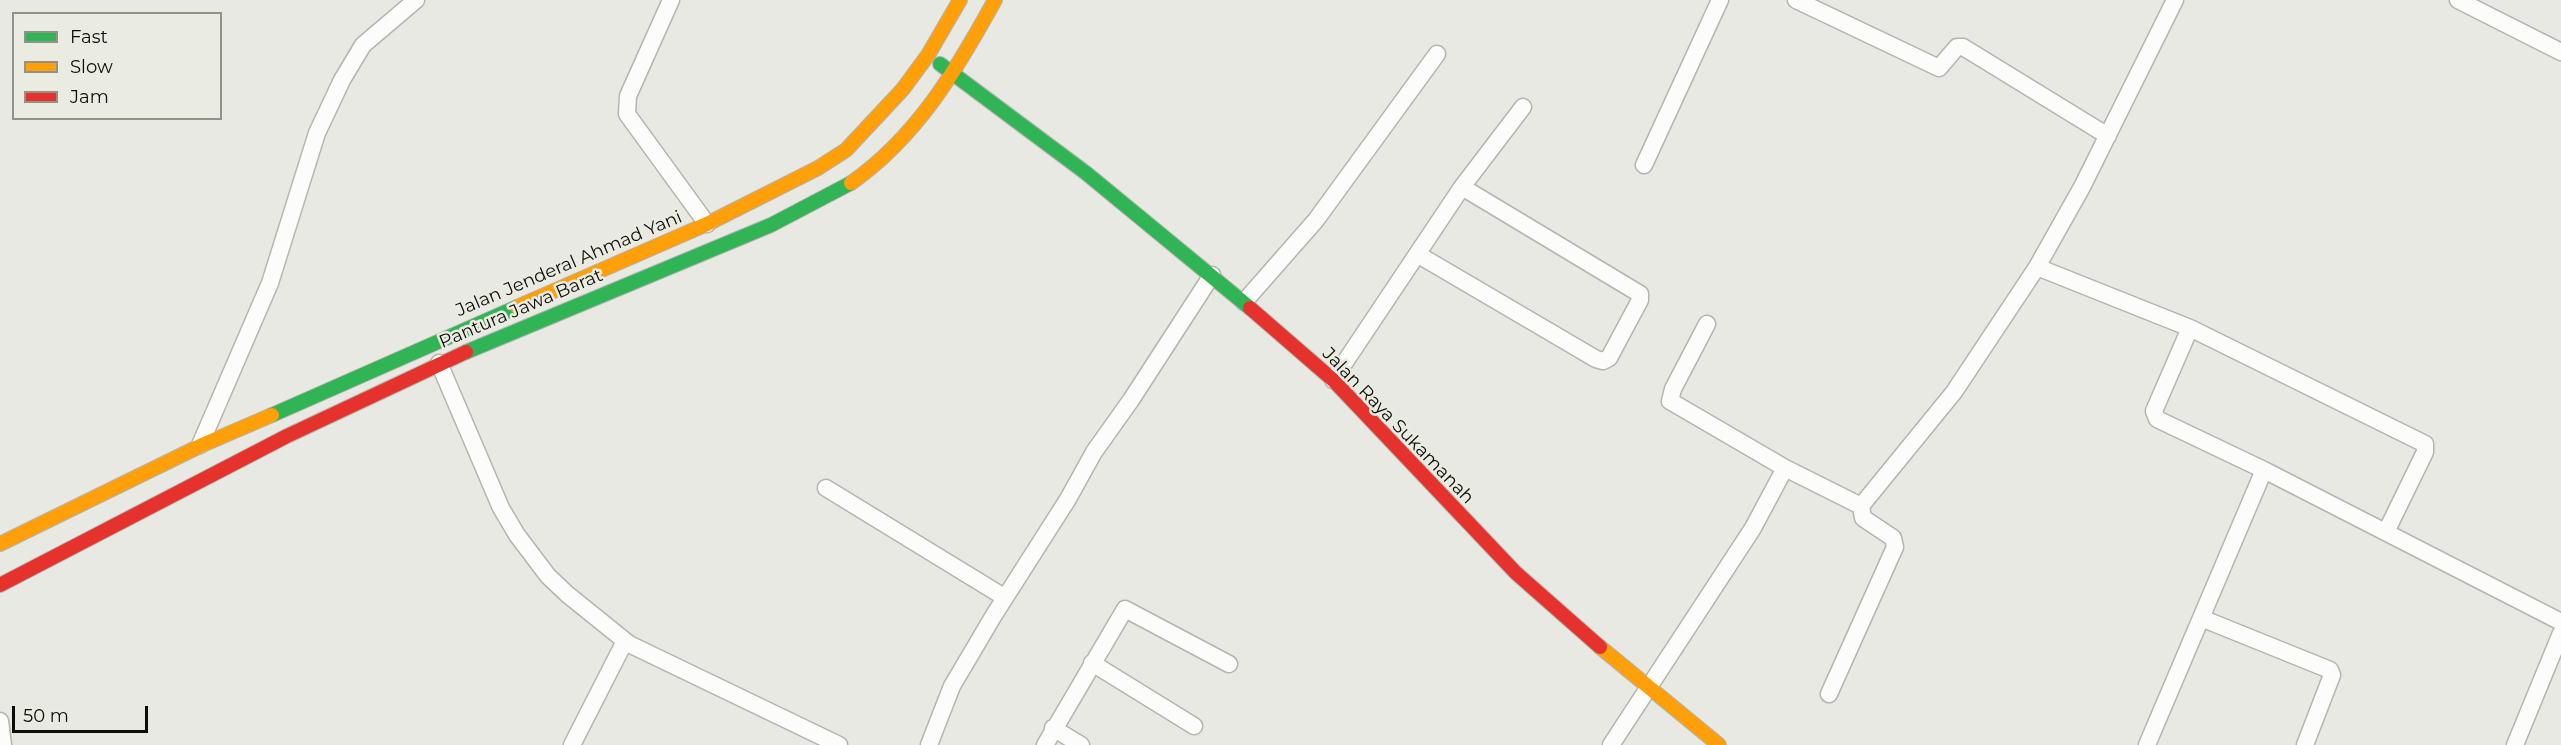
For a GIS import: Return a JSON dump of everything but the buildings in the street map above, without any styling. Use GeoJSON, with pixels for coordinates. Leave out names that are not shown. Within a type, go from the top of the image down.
{"type":"FeatureCollection","features":[{"type":"Feature","properties":{"kind":"main road","name":"Jalan Jenderal Ahmad Yani"},"geometry":{"type":"LineString","coordinates":[[0,544],[200,446],[707,224],[798,179],[846,150],[903,89],[928,54],[960,0]]}},
{"type":"Feature","properties":{"kind":"main road","name":"Pantura Jawa Barat"},"geometry":{"type":"LineString","coordinates":[[0,585],[286,436],[439,363],[771,225],[822,200],[873,167],[902,141],[953,73],[994,0]]}},
{"type":"Feature","properties":{"kind":"main road","name":"Jalan Raya Sukamanah"},"geometry":{"type":"LineString","coordinates":[[928,54],[1086,173],[1212,274],[1333,380],[1508,565],[1558,613],[1719,745]]}},
{"type":"Feature","properties":{"kind":"street"},"geometry":{"type":"LineString","coordinates":[[200,446],[270,283],[317,133],[342,80],[363,45],[416,0]]}},
{"type":"Feature","properties":{"kind":"street"},"geometry":{"type":"LineString","coordinates":[[671,0],[628,96],[627,114],[707,224]]}},
{"type":"Feature","properties":{"kind":"street"},"geometry":{"type":"LineString","coordinates":[[1644,165],[1720,0]]}},
{"type":"Feature","properties":{"kind":"street"},"geometry":{"type":"LineString","coordinates":[[1796,0],[1940,68],[1957,47],[1963,47],[2108,136]]}},
{"type":"Feature","properties":{"kind":"street"},"geometry":{"type":"LineString","coordinates":[[1829,694],[1895,548],[1893,538],[1860,514],[1861,506],[1954,392],[2037,267],[2108,136],[2175,0]]}},
{"type":"Feature","properties":{"kind":"street"},"geometry":{"type":"LineString","coordinates":[[2458,0],[2476,4],[2561,52]]}},
{"type":"Feature","properties":{"kind":"street"},"geometry":{"type":"LineString","coordinates":[[1244,302],[1316,220],[1437,54]]}},
{"type":"Feature","properties":{"kind":"street"},"geometry":{"type":"LineString","coordinates":[[1333,380],[1462,187],[1523,107]]}},
{"type":"Feature","properties":{"kind":"street"},"geometry":{"type":"LineString","coordinates":[[1418,254],[1596,359],[1603,361],[1609,358],[1640,300],[1640,294],[1462,187]]}},
{"type":"Feature","properties":{"kind":"street"},"geometry":{"type":"LineString","coordinates":[[2037,267],[2190,328],[2425,444],[2425,452],[2386,532]]}},
{"type":"Feature","properties":{"kind":"street"},"geometry":{"type":"LineString","coordinates":[[929,745],[952,686],[1004,597],[1068,499],[1094,452],[1131,400],[1212,274]]}},
{"type":"Feature","properties":{"kind":"street"},"geometry":{"type":"LineString","coordinates":[[1707,324],[1673,389],[1670,401],[1785,468],[1861,506]]}},
{"type":"Feature","properties":{"kind":"street"},"geometry":{"type":"LineString","coordinates":[[2190,328],[2160,397],[2155,417],[2264,470],[2561,622]]}},
{"type":"Feature","properties":{"kind":"street"},"geometry":{"type":"LineString","coordinates":[[439,363],[501,508],[517,535],[548,576],[625,641],[839,745]]}},
{"type":"Feature","properties":{"kind":"street"},"geometry":{"type":"LineString","coordinates":[[1611,745],[1753,528],[1785,468]]}},
{"type":"Feature","properties":{"kind":"street"},"geometry":{"type":"LineString","coordinates":[[2147,745],[2264,470]]}},
{"type":"Feature","properties":{"kind":"street"},"geometry":{"type":"LineString","coordinates":[[826,488],[1004,597]]}},
{"type":"Feature","properties":{"kind":"street"},"geometry":{"type":"LineString","coordinates":[[1045,745],[1125,609],[1229,664]]}},
{"type":"Feature","properties":{"kind":"street"},"geometry":{"type":"LineString","coordinates":[[2201,618],[2330,670],[2332,675],[2305,745]]}},
{"type":"Feature","properties":{"kind":"street"},"geometry":{"type":"LineString","coordinates":[[2515,745],[2561,633]]}},
{"type":"Feature","properties":{"kind":"street"},"geometry":{"type":"LineString","coordinates":[[572,745],[625,641]]}},
{"type":"Feature","properties":{"kind":"street"},"geometry":{"type":"LineString","coordinates":[[1092,663],[1194,726]]}},
{"type":"Feature","properties":{"kind":"street"},"geometry":{"type":"LineString","coordinates":[[0,721],[3,745]]}},
{"type":"Feature","properties":{"kind":"street"},"geometry":{"type":"LineString","coordinates":[[1053,728],[1081,745]]}},
{"type":"Feature","properties":{"kind":"traffic: fast"},"geometry":{"type":"LineString","coordinates":[[940,64],[1086,173],[1250,308]]}},
{"type":"Feature","properties":{"kind":"traffic: fast"},"geometry":{"type":"LineString","coordinates":[[466,352],[771,225],[851,183]]}},
{"type":"Feature","properties":{"kind":"traffic: fast"},"geometry":{"type":"LineString","coordinates":[[272,415],[517,307]]}},
{"type":"Feature","properties":{"kind":"traffic: slow"},"geometry":{"type":"LineString","coordinates":[[517,307],[707,224],[818,168],[846,150],[903,89],[928,55],[960,0]]}},
{"type":"Feature","properties":{"kind":"traffic: slow"},"geometry":{"type":"LineString","coordinates":[[851,183],[875,165],[916,123],[950,76],[995,0]]}},
{"type":"Feature","properties":{"kind":"traffic: slow"},"geometry":{"type":"LineString","coordinates":[[0,544],[200,446],[272,415]]}},
{"type":"Feature","properties":{"kind":"traffic: slow"},"geometry":{"type":"LineString","coordinates":[[1600,647],[1719,745]]}},
{"type":"Feature","properties":{"kind":"traffic: jam"},"geometry":{"type":"LineString","coordinates":[[1250,308],[1333,380],[1516,573],[1600,647]]}},
{"type":"Feature","properties":{"kind":"traffic: jam"},"geometry":{"type":"LineString","coordinates":[[0,585],[287,436],[466,352]]}}]}
